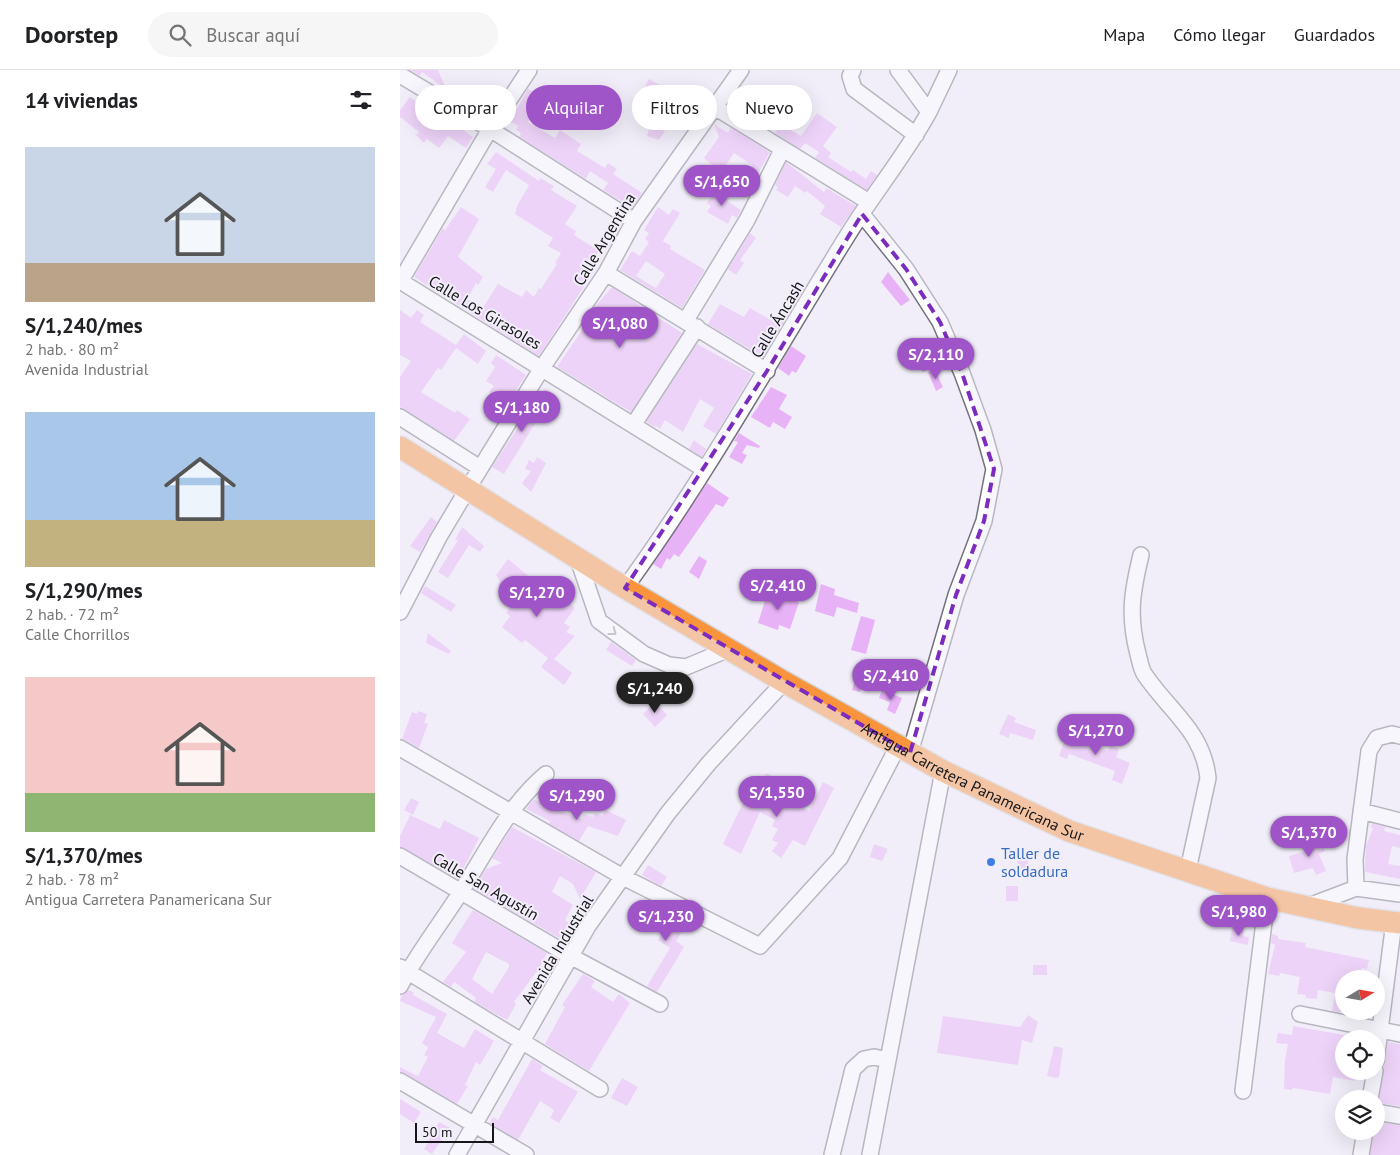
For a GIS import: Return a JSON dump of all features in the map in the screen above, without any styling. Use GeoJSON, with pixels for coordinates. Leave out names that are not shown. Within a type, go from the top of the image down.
{"type":"FeatureCollection","features":[{"type":"Feature","properties":{"kind":"highway","name":"Antigua Carretera Panamericana Sur"},"geometry":{"type":"LineString","coordinates":[[400,447],[625,588],[784,682],[943,771],[1069,831],[1267,898],[1306,907],[1397,922]]}},
{"type":"Feature","properties":{"kind":"street"},"geometry":{"type":"LineString","coordinates":[[516,90],[529,70]]}},
{"type":"Feature","properties":{"kind":"street","name":"Calle Argentina"},"geometry":{"type":"LineString","coordinates":[[717,101],[740,70]]}},
{"type":"Feature","properties":{"kind":"street"},"geometry":{"type":"LineString","coordinates":[[853,70],[850,76],[854,89],[916,135]]}},
{"type":"Feature","properties":{"kind":"street"},"geometry":{"type":"LineString","coordinates":[[898,70],[929,112]]}},
{"type":"Feature","properties":{"kind":"street","name":"Calle Áncash"},"geometry":{"type":"LineString","coordinates":[[625,588],[650,554],[767,371],[866,208],[916,135],[949,70]]}},
{"type":"Feature","properties":{"kind":"street"},"geometry":{"type":"LineString","coordinates":[[400,76],[415,85]]}},
{"type":"Feature","properties":{"kind":"street"},"geometry":{"type":"LineString","coordinates":[[400,748],[622,877],[760,946],[840,858],[904,749],[956,595],[984,521],[994,469],[965,382],[940,322],[866,208],[782,150],[717,109]]}},
{"type":"Feature","properties":{"kind":"street"},"geometry":{"type":"LineString","coordinates":[[400,282],[489,130]]}},
{"type":"Feature","properties":{"kind":"street"},"geometry":{"type":"LineString","coordinates":[[492,130],[634,221]]}},
{"type":"Feature","properties":{"kind":"street","name":"Calle Argentina"},"geometry":{"type":"LineString","coordinates":[[400,612],[425,563],[480,468],[542,368],[606,273],[634,221],[697,130]]}},
{"type":"Feature","properties":{"kind":"street"},"geometry":{"type":"LineString","coordinates":[[634,424],[692,323],[782,150]]}},
{"type":"Feature","properties":{"kind":"street"},"geometry":{"type":"LineString","coordinates":[[606,273],[692,323],[767,371]]}},
{"type":"Feature","properties":{"kind":"street","name":"Calle Los Girasoles"},"geometry":{"type":"LineString","coordinates":[[400,282],[634,424],[704,469]]}},
{"type":"Feature","properties":{"kind":"street"},"geometry":{"type":"LineString","coordinates":[[400,417],[480,468]]}},
{"type":"Feature","properties":{"kind":"street"},"geometry":{"type":"LineString","coordinates":[[1141,556],[1131,598],[1131,621],[1144,674],[1191,732],[1202,749],[1206,764],[1208,778],[1188,870]]}},
{"type":"Feature","properties":{"kind":"street"},"geometry":{"type":"LineString","coordinates":[[578,558],[599,621],[644,654],[669,665],[686,667],[728,649]]}},
{"type":"Feature","properties":{"kind":"street","name":"Avenida Industrial"},"geometry":{"type":"LineString","coordinates":[[457,1155],[524,1041],[588,926],[668,813],[709,763],[784,682]]}},
{"type":"Feature","properties":{"kind":"street"},"geometry":{"type":"LineString","coordinates":[[1356,888],[1355,859],[1369,751],[1377,738],[1392,734],[1400,736]]}},
{"type":"Feature","properties":{"kind":"street"},"geometry":{"type":"LineString","coordinates":[[870,1155],[943,771]]}},
{"type":"Feature","properties":{"kind":"street"},"geometry":{"type":"LineString","coordinates":[[400,986],[404,969],[462,891],[509,812],[531,786],[546,774]]}},
{"type":"Feature","properties":{"kind":"street"},"geometry":{"type":"LineString","coordinates":[[1361,811],[1400,821]]}},
{"type":"Feature","properties":{"kind":"street","name":"Calle San Agustín"},"geometry":{"type":"LineString","coordinates":[[400,856],[572,957],[660,1004]]}},
{"type":"Feature","properties":{"kind":"street"},"geometry":{"type":"LineString","coordinates":[[1306,907],[1356,888],[1400,894]]}},
{"type":"Feature","properties":{"kind":"street"},"geometry":{"type":"LineString","coordinates":[[1243,1091],[1267,898]]}},
{"type":"Feature","properties":{"kind":"street"},"geometry":{"type":"LineString","coordinates":[[1300,1014],[1381,1030],[1397,922]]}},
{"type":"Feature","properties":{"kind":"street"},"geometry":{"type":"LineString","coordinates":[[404,969],[600,1089]]}},
{"type":"Feature","properties":{"kind":"street"},"geometry":{"type":"LineString","coordinates":[[1385,1031],[1400,1034]]}},
{"type":"Feature","properties":{"kind":"street"},"geometry":{"type":"LineString","coordinates":[[832,1155],[853,1069],[864,1059],[874,1057],[888,1060]]}},
{"type":"Feature","properties":{"kind":"street"},"geometry":{"type":"LineString","coordinates":[[400,1081],[526,1155]]}},
{"type":"Feature","properties":{"kind":"street"},"geometry":{"type":"LineString","coordinates":[[1385,1114],[1400,1116]]}},
{"type":"Feature","properties":{"kind":"street"},"geometry":{"type":"LineString","coordinates":[[1361,1155],[1364,1140]]}},
{"type":"Feature","properties":{"kind":"highlighted area"},"geometry":{"type":"Polygon","coordinates":[[[862,214],[906,269],[940,322],[962,373],[994,469],[984,521],[956,595],[910,753],[625,588],[767,371],[862,214]]]}},
{"type":"Feature","properties":{"kind":"building"},"geometry":{"type":"Polygon","coordinates":[[[410,70],[438,70],[444,85],[440,85],[422,72],[420,76],[410,70]]]}},
{"type":"Feature","properties":{"kind":"building"},"geometry":{"type":"Polygon","coordinates":[[[649,79],[660,85],[646,85],[649,79]]]}},
{"type":"Feature","properties":{"kind":"building"},"geometry":{"type":"Polygon","coordinates":[[[526,93],[526,130],[542,130],[555,138],[560,130],[581,144],[577,151],[605,168],[608,163],[617,169],[613,174],[642,193],[632,208],[603,190],[608,183],[590,171],[586,179],[519,137],[521,133],[516,130],[518,126],[516,125],[516,110],[526,93]]]}},
{"type":"Feature","properties":{"kind":"building"},"geometry":{"type":"Polygon","coordinates":[[[410,97],[415,101],[415,129],[400,117],[400,110],[410,97]]]}},
{"type":"Feature","properties":{"kind":"building"},"geometry":{"type":"Polygon","coordinates":[[[817,113],[837,127],[823,146],[831,153],[828,157],[866,179],[871,171],[877,175],[867,190],[815,158],[819,152],[805,143],[800,149],[775,133],[777,130],[790,130],[801,136],[805,130],[812,130],[812,120],[817,113]]]}},
{"type":"Feature","properties":{"kind":"building"},"geometry":{"type":"Polygon","coordinates":[[[717,126],[728,133],[730,130],[734,130],[770,152],[753,182],[746,178],[753,166],[734,153],[718,177],[709,171],[712,165],[704,158],[719,137],[717,126]]]}},
{"type":"Feature","properties":{"kind":"building"},"geometry":{"type":"Polygon","coordinates":[[[416,130],[463,130],[473,137],[466,148],[448,136],[439,148],[427,139],[424,143],[416,135],[419,132],[416,130]]]}},
{"type":"Feature","properties":{"kind":"building"},"geometry":{"type":"Polygon","coordinates":[[[649,130],[665,131],[659,140],[647,136],[649,130]]]}},
{"type":"Feature","properties":{"kind":"building"},"geometry":{"type":"Polygon","coordinates":[[[496,152],[539,181],[540,178],[554,186],[551,190],[577,206],[565,224],[576,231],[574,235],[599,251],[595,257],[599,260],[596,268],[539,356],[414,277],[443,228],[445,230],[461,207],[479,219],[458,257],[483,277],[478,285],[476,283],[467,299],[482,309],[498,284],[522,297],[526,290],[534,297],[539,288],[541,289],[557,264],[555,263],[561,253],[548,246],[553,238],[515,214],[517,206],[529,185],[506,170],[493,192],[485,187],[496,169],[487,164],[496,152]]]}},
{"type":"Feature","properties":{"kind":"building"},"geometry":{"type":"Polygon","coordinates":[[[786,162],[824,192],[826,188],[856,206],[841,227],[820,214],[825,206],[807,191],[805,193],[795,186],[788,197],[776,190],[778,187],[775,185],[786,162]]]}},
{"type":"Feature","properties":{"kind":"building"},"geometry":{"type":"Polygon","coordinates":[[[716,189],[729,198],[727,201],[741,210],[737,218],[732,215],[728,224],[707,212],[711,206],[707,203],[716,189]]]}},
{"type":"Feature","properties":{"kind":"building"},"geometry":{"type":"Polygon","coordinates":[[[658,207],[669,215],[673,209],[680,213],[663,241],[671,246],[670,249],[705,270],[682,308],[620,270],[632,251],[640,256],[649,242],[645,239],[649,233],[644,230],[658,207]],[[646,261],[636,276],[656,288],[665,274],[646,261]]]}},
{"type":"Feature","properties":{"kind":"building"},"geometry":{"type":"Polygon","coordinates":[[[750,233],[756,238],[740,260],[744,263],[736,275],[728,269],[750,233]]]}},
{"type":"Feature","properties":{"kind":"building"},"geometry":{"type":"Polygon","coordinates":[[[888,272],[910,300],[901,306],[881,282],[888,272]]]}},
{"type":"Feature","properties":{"kind":"building"},"geometry":{"type":"Polygon","coordinates":[[[612,287],[682,333],[631,412],[557,367],[584,327],[582,326],[593,309],[612,287]]]}},
{"type":"Feature","properties":{"kind":"building"},"geometry":{"type":"Polygon","coordinates":[[[720,304],[744,317],[750,308],[774,322],[779,314],[786,319],[763,357],[708,324],[720,304]]]}},
{"type":"Feature","properties":{"kind":"building"},"geometry":{"type":"Polygon","coordinates":[[[400,310],[411,318],[417,310],[424,315],[420,322],[456,345],[464,334],[486,351],[478,364],[456,348],[441,370],[438,368],[421,392],[455,413],[457,410],[470,419],[454,441],[400,407],[400,377],[411,361],[400,355],[400,310]]]}},
{"type":"Feature","properties":{"kind":"building"},"geometry":{"type":"Polygon","coordinates":[[[697,344],[752,374],[716,434],[703,426],[714,408],[700,399],[683,432],[665,420],[660,429],[646,422],[697,344]]]}},
{"type":"Feature","properties":{"kind":"building"},"geometry":{"type":"Polygon","coordinates":[[[791,346],[806,356],[796,373],[792,371],[789,376],[778,368],[791,346]]]}},
{"type":"Feature","properties":{"kind":"building"},"geometry":{"type":"Polygon","coordinates":[[[496,355],[526,375],[507,404],[489,392],[494,386],[486,381],[495,367],[491,363],[496,355]]]}},
{"type":"Feature","properties":{"kind":"building"},"geometry":{"type":"Polygon","coordinates":[[[930,358],[934,368],[922,372],[918,362],[930,358]]]}},
{"type":"Feature","properties":{"kind":"building"},"geometry":{"type":"Polygon","coordinates":[[[935,370],[943,387],[936,391],[928,372],[935,370]]]}},
{"type":"Feature","properties":{"kind":"building"},"geometry":{"type":"Polygon","coordinates":[[[771,387],[787,395],[779,409],[792,417],[785,429],[773,422],[770,428],[751,417],[771,387]]]}},
{"type":"Feature","properties":{"kind":"building"},"geometry":{"type":"Polygon","coordinates":[[[545,389],[553,394],[504,474],[492,467],[535,401],[545,389]]]}},
{"type":"Feature","properties":{"kind":"building"},"geometry":{"type":"Polygon","coordinates":[[[739,433],[760,446],[759,448],[747,445],[742,453],[747,455],[742,464],[729,457],[738,442],[734,441],[739,433]]]}},
{"type":"Feature","properties":{"kind":"building"},"geometry":{"type":"Polygon","coordinates":[[[694,440],[706,449],[702,457],[689,449],[694,440]]]}},
{"type":"Feature","properties":{"kind":"building"},"geometry":{"type":"Polygon","coordinates":[[[537,457],[546,463],[531,492],[522,483],[531,471],[525,469],[529,460],[534,463],[537,457]]]}},
{"type":"Feature","properties":{"kind":"building"},"geometry":{"type":"Polygon","coordinates":[[[707,483],[729,498],[723,507],[716,504],[679,557],[674,554],[670,560],[667,558],[661,569],[653,564],[707,483]]]}},
{"type":"Feature","properties":{"kind":"building"},"geometry":{"type":"Polygon","coordinates":[[[431,517],[437,522],[420,552],[410,546],[431,517]]]}},
{"type":"Feature","properties":{"kind":"building"},"geometry":{"type":"Polygon","coordinates":[[[462,527],[484,546],[480,552],[469,545],[448,578],[438,572],[458,540],[455,540],[462,527]]]}},
{"type":"Feature","properties":{"kind":"building"},"geometry":{"type":"Polygon","coordinates":[[[699,556],[707,561],[699,579],[689,572],[699,556]]]}},
{"type":"Feature","properties":{"kind":"building"},"geometry":{"type":"Polygon","coordinates":[[[508,559],[555,598],[558,594],[575,608],[564,623],[570,627],[566,632],[575,636],[554,659],[572,673],[564,685],[541,667],[548,658],[525,640],[522,643],[502,627],[510,616],[506,613],[517,598],[498,585],[500,581],[496,575],[508,559]]]}},
{"type":"Feature","properties":{"kind":"building"},"geometry":{"type":"Polygon","coordinates":[[[821,584],[835,589],[834,595],[859,603],[857,613],[837,607],[834,617],[815,611],[821,584]]]}},
{"type":"Feature","properties":{"kind":"building"},"geometry":{"type":"Polygon","coordinates":[[[425,586],[456,605],[451,612],[421,593],[425,586]]]}},
{"type":"Feature","properties":{"kind":"building"},"geometry":{"type":"Polygon","coordinates":[[[768,591],[799,602],[790,629],[779,625],[778,630],[758,623],[768,591]]]}},
{"type":"Feature","properties":{"kind":"building"},"geometry":{"type":"Polygon","coordinates":[[[861,616],[875,620],[866,654],[851,650],[861,616]]]}},
{"type":"Feature","properties":{"kind":"building"},"geometry":{"type":"Polygon","coordinates":[[[428,633],[451,651],[449,654],[426,643],[428,633]]]}},
{"type":"Feature","properties":{"kind":"building"},"geometry":{"type":"Polygon","coordinates":[[[611,642],[636,660],[632,666],[606,650],[611,642]]]}},
{"type":"Feature","properties":{"kind":"building"},"geometry":{"type":"Polygon","coordinates":[[[861,659],[869,662],[860,692],[852,690],[861,659]]]}},
{"type":"Feature","properties":{"kind":"building"},"geometry":{"type":"Polygon","coordinates":[[[882,690],[902,698],[895,714],[887,710],[890,702],[879,698],[882,690]]]}},
{"type":"Feature","properties":{"kind":"building"},"geometry":{"type":"Polygon","coordinates":[[[656,702],[667,715],[655,727],[643,714],[656,702]]]}},
{"type":"Feature","properties":{"kind":"building"},"geometry":{"type":"Polygon","coordinates":[[[418,711],[427,714],[424,723],[428,724],[419,748],[402,739],[412,712],[417,714],[418,711]]]}},
{"type":"Feature","properties":{"kind":"building"},"geometry":{"type":"Polygon","coordinates":[[[1008,714],[1016,718],[1014,722],[1036,730],[1033,740],[1010,733],[1009,738],[999,734],[1008,714]]]}},
{"type":"Feature","properties":{"kind":"building"},"geometry":{"type":"Polygon","coordinates":[[[1078,736],[1108,751],[1110,745],[1119,749],[1116,757],[1130,763],[1122,784],[1112,780],[1115,771],[1069,754],[1067,759],[1059,756],[1066,737],[1076,741],[1078,736]]]}},
{"type":"Feature","properties":{"kind":"building"},"geometry":{"type":"Polygon","coordinates":[[[766,773],[777,779],[765,805],[779,812],[786,800],[809,811],[823,782],[834,788],[805,846],[793,840],[781,858],[772,851],[778,843],[772,840],[778,829],[772,826],[775,820],[760,812],[741,854],[723,844],[744,801],[742,800],[747,790],[754,795],[766,773]]]}},
{"type":"Feature","properties":{"kind":"building"},"geometry":{"type":"Polygon","coordinates":[[[411,798],[419,802],[413,815],[404,810],[411,798]]]}},
{"type":"Feature","properties":{"kind":"building"},"geometry":{"type":"Polygon","coordinates":[[[534,799],[546,806],[547,802],[555,806],[554,809],[582,819],[584,814],[593,817],[595,813],[602,816],[606,810],[626,820],[618,836],[588,826],[579,841],[549,824],[550,821],[526,809],[534,799]]]}},
{"type":"Feature","properties":{"kind":"building"},"geometry":{"type":"Polygon","coordinates":[[[410,815],[440,829],[444,820],[479,838],[458,879],[400,847],[400,836],[410,815]]]}},
{"type":"Feature","properties":{"kind":"building"},"geometry":{"type":"Polygon","coordinates":[[[1372,823],[1385,827],[1384,831],[1400,835],[1400,848],[1392,846],[1388,864],[1400,866],[1400,879],[1365,872],[1366,846],[1373,828],[1371,827],[1372,823]]]}},
{"type":"Feature","properties":{"kind":"building"},"geometry":{"type":"Polygon","coordinates":[[[512,827],[596,872],[580,899],[573,884],[560,876],[552,892],[573,905],[565,920],[569,923],[559,938],[474,889],[486,869],[502,863],[492,858],[512,827]]]}},
{"type":"Feature","properties":{"kind":"building"},"geometry":{"type":"Polygon","coordinates":[[[1320,838],[1325,851],[1319,854],[1326,871],[1316,875],[1313,868],[1294,873],[1289,856],[1306,851],[1303,845],[1320,838]]]}},
{"type":"Feature","properties":{"kind":"building"},"geometry":{"type":"Polygon","coordinates":[[[874,844],[888,849],[882,861],[870,857],[874,844]]]}},
{"type":"Feature","properties":{"kind":"building"},"geometry":{"type":"Polygon","coordinates":[[[1017,852],[1028,852],[1028,875],[1018,875],[1017,852]]]}},
{"type":"Feature","properties":{"kind":"building"},"geometry":{"type":"Polygon","coordinates":[[[648,865],[667,877],[661,886],[642,875],[648,865]]]}},
{"type":"Feature","properties":{"kind":"building"},"geometry":{"type":"Polygon","coordinates":[[[1006,886],[1018,886],[1018,901],[1006,901],[1006,886]]]}},
{"type":"Feature","properties":{"kind":"building"},"geometry":{"type":"Polygon","coordinates":[[[647,900],[687,923],[676,941],[684,947],[657,992],[647,986],[670,948],[658,940],[668,925],[640,909],[647,900]]]}},
{"type":"Feature","properties":{"kind":"building"},"geometry":{"type":"Polygon","coordinates":[[[473,910],[547,953],[540,967],[514,1002],[516,1004],[507,1020],[478,1004],[474,1001],[476,998],[454,982],[451,987],[443,982],[466,952],[452,943],[473,910]],[[486,952],[472,979],[492,994],[509,964],[486,952]]]}},
{"type":"Feature","properties":{"kind":"building"},"geometry":{"type":"Polygon","coordinates":[[[1232,928],[1244,930],[1243,936],[1249,937],[1248,945],[1230,941],[1232,928]]]}},
{"type":"Feature","properties":{"kind":"building"},"geometry":{"type":"Polygon","coordinates":[[[1272,934],[1278,936],[1278,939],[1306,943],[1305,947],[1369,960],[1367,969],[1335,970],[1335,993],[1318,990],[1317,999],[1306,998],[1306,995],[1297,994],[1300,977],[1280,973],[1279,976],[1268,974],[1275,945],[1271,943],[1272,934]]]}},
{"type":"Feature","properties":{"kind":"building"},"geometry":{"type":"Polygon","coordinates":[[[1033,965],[1047,965],[1047,975],[1033,975],[1033,965]]]}},
{"type":"Feature","properties":{"kind":"building"},"geometry":{"type":"Polygon","coordinates":[[[583,974],[595,981],[591,987],[613,1002],[619,994],[630,1003],[589,1071],[545,1044],[565,1007],[562,1005],[583,974]]]}},
{"type":"Feature","properties":{"kind":"building"},"geometry":{"type":"Polygon","coordinates":[[[409,990],[414,993],[413,995],[447,1014],[437,1033],[464,1048],[475,1029],[494,1041],[480,1065],[476,1062],[465,1085],[468,1086],[457,1104],[400,1072],[400,1067],[418,1076],[428,1057],[424,1055],[428,1047],[422,1043],[436,1017],[400,1001],[402,995],[409,990]]]}},
{"type":"Feature","properties":{"kind":"building"},"geometry":{"type":"Polygon","coordinates":[[[1335,993],[1335,1012],[1332,1011],[1335,993]]]}},
{"type":"Feature","properties":{"kind":"building"},"geometry":{"type":"Polygon","coordinates":[[[1028,1015],[1038,1022],[1032,1043],[1022,1040],[1018,1065],[937,1053],[943,1016],[1020,1027],[1028,1015]]]}},
{"type":"Feature","properties":{"kind":"building"},"geometry":{"type":"Polygon","coordinates":[[[1293,1026],[1335,1033],[1335,1077],[1333,1077],[1330,1094],[1293,1088],[1292,1090],[1284,1089],[1285,1060],[1288,1044],[1276,1043],[1278,1033],[1292,1035],[1293,1026]]]}},
{"type":"Feature","properties":{"kind":"building"},"geometry":{"type":"Polygon","coordinates":[[[1388,1042],[1400,1044],[1400,1106],[1385,1104],[1385,1090],[1380,1090],[1382,1080],[1385,1080],[1385,1060],[1388,1042]]]}},
{"type":"Feature","properties":{"kind":"building"},"geometry":{"type":"Polygon","coordinates":[[[1054,1046],[1063,1048],[1059,1077],[1056,1078],[1047,1076],[1054,1046]]]}},
{"type":"Feature","properties":{"kind":"building"},"geometry":{"type":"Polygon","coordinates":[[[532,1059],[543,1066],[540,1070],[578,1092],[559,1123],[550,1118],[554,1110],[540,1101],[518,1140],[490,1123],[493,1117],[498,1120],[532,1059]]]}},
{"type":"Feature","properties":{"kind":"building"},"geometry":{"type":"Polygon","coordinates":[[[622,1078],[638,1087],[627,1106],[611,1098],[622,1078]]]}},
{"type":"Feature","properties":{"kind":"building"},"geometry":{"type":"Polygon","coordinates":[[[400,1099],[421,1112],[414,1123],[400,1114],[400,1099]]]}},
{"type":"Feature","properties":{"kind":"building"},"geometry":{"type":"Polygon","coordinates":[[[439,1122],[450,1128],[432,1154],[424,1149],[439,1122]]]}},
{"type":"Feature","properties":{"kind":"building"},"geometry":{"type":"Polygon","coordinates":[[[1385,1123],[1400,1125],[1400,1155],[1370,1155],[1373,1140],[1385,1140],[1385,1123]]]}},
{"type":"Feature","properties":{"kind":"place","name":"Taller de soldadura"},"geometry":{"type":"Point","coordinates":[991,862]}}]}
